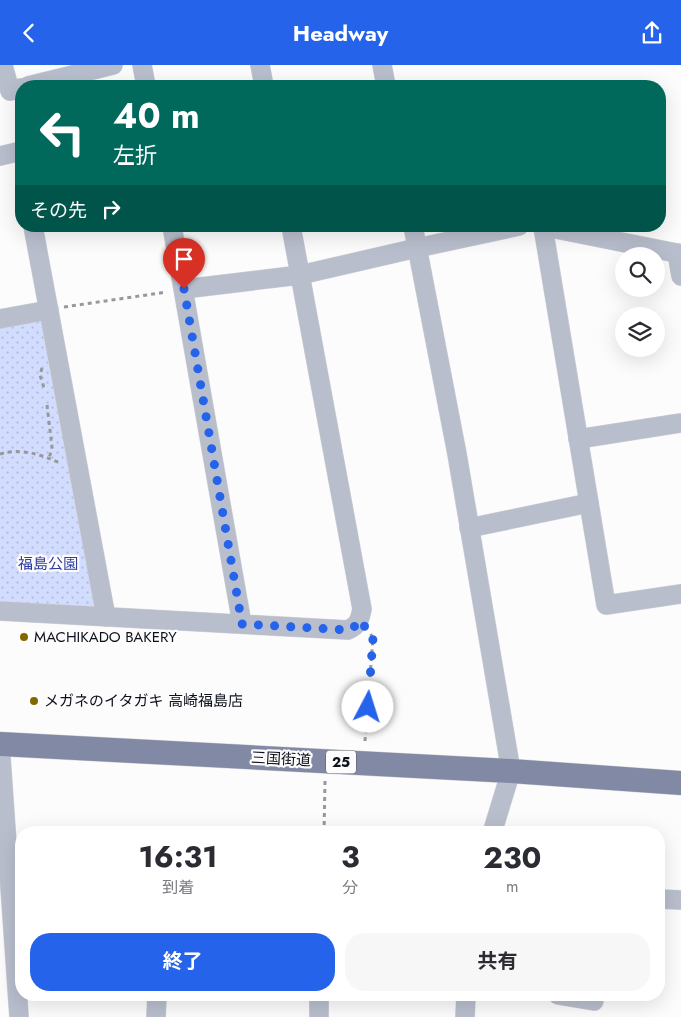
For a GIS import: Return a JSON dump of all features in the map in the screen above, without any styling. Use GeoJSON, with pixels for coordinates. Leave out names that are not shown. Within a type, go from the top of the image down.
{"type":"FeatureCollection","features":[{"type":"Feature","properties":{"kind":"main road","name":"三国街道"},"geometry":{"type":"LineString","coordinates":[[0,744],[511,771],[681,783]]}},
{"type":"Feature","properties":{"kind":"street"},"geometry":{"type":"LineString","coordinates":[[3,65],[10,91],[15,90]]}},
{"type":"Feature","properties":{"kind":"street"},"geometry":{"type":"LineString","coordinates":[[52,80],[112,65]]}},
{"type":"Feature","properties":{"kind":"street"},"geometry":{"type":"LineString","coordinates":[[142,65],[145,80]]}},
{"type":"Feature","properties":{"kind":"street"},"geometry":{"type":"LineString","coordinates":[[260,65],[263,80]]}},
{"type":"Feature","properties":{"kind":"street"},"geometry":{"type":"LineString","coordinates":[[382,65],[385,80]]}},
{"type":"Feature","properties":{"kind":"street"},"geometry":{"type":"LineString","coordinates":[[0,156],[15,155]]}},
{"type":"Feature","properties":{"kind":"street"},"geometry":{"type":"LineString","coordinates":[[34,232],[106,617]]}},
{"type":"Feature","properties":{"kind":"street"},"geometry":{"type":"LineString","coordinates":[[173,232],[242,624]]}},
{"type":"Feature","properties":{"kind":"street"},"geometry":{"type":"LineString","coordinates":[[0,611],[348,630],[354,627],[360,620],[362,609],[291,232]]}},
{"type":"Feature","properties":{"kind":"street"},"geometry":{"type":"LineString","coordinates":[[414,232],[457,454],[511,771],[494,826]]}},
{"type":"Feature","properties":{"kind":"street"},"geometry":{"type":"LineString","coordinates":[[184,289],[300,275],[491,232]]}},
{"type":"Feature","properties":{"kind":"street"},"geometry":{"type":"LineString","coordinates":[[543,232],[606,605],[681,594]]}},
{"type":"Feature","properties":{"kind":"street"},"geometry":{"type":"LineString","coordinates":[[571,232],[679,254],[681,276]]}},
{"type":"Feature","properties":{"kind":"street"},"geometry":{"type":"LineString","coordinates":[[0,319],[49,310]]}},
{"type":"Feature","properties":{"kind":"street"},"geometry":{"type":"LineString","coordinates":[[578,439],[681,423]]}},
{"type":"Feature","properties":{"kind":"street"},"geometry":{"type":"LineString","coordinates":[[469,528],[589,503]]}},
{"type":"Feature","properties":{"kind":"street"},"geometry":{"type":"LineString","coordinates":[[0,744],[15,962]]}},
{"type":"Feature","properties":{"kind":"street"},"geometry":{"type":"LineString","coordinates":[[665,899],[681,900]]}},
{"type":"Feature","properties":{"kind":"street"},"geometry":{"type":"LineString","coordinates":[[17,1001],[18,1017]]}},
{"type":"Feature","properties":{"kind":"street"},"geometry":{"type":"LineString","coordinates":[[156,1017],[157,1001]]}},
{"type":"Feature","properties":{"kind":"street"},"geometry":{"type":"LineString","coordinates":[[319,1017],[320,1001]]}},
{"type":"Feature","properties":{"kind":"street"},"geometry":{"type":"LineString","coordinates":[[465,1017],[466,1001]]}},
{"type":"Feature","properties":{"kind":"path"},"geometry":{"type":"LineString","coordinates":[[49,310],[184,289]]}},
{"type":"Feature","properties":{"kind":"path"},"geometry":{"type":"LineString","coordinates":[[42,366],[40,375],[46,396]]}},
{"type":"Feature","properties":{"kind":"path"},"geometry":{"type":"LineString","coordinates":[[0,454],[12,451],[31,452],[49,459],[52,447],[47,401]]}},
{"type":"Feature","properties":{"kind":"path"},"geometry":{"type":"LineString","coordinates":[[360,620],[373,638],[365,741]]}},
{"type":"Feature","properties":{"kind":"path"},"geometry":{"type":"LineString","coordinates":[[324,826],[325,778]]}},
{"type":"Feature","properties":{"kind":"green space","name":"福島公園"},"geometry":{"type":"Polygon","coordinates":[[[49,310],[106,617],[0,611],[0,320],[49,310]]]}},
{"type":"Feature","properties":{"kind":"place","name":"MACHIKADO BAKERY"},"geometry":{"type":"Point","coordinates":[24,637]}},
{"type":"Feature","properties":{"kind":"place","name":"メガネのイタガキ 高崎福島店"},"geometry":{"type":"Point","coordinates":[34,701]}},
{"type":"Feature","properties":{"kind":"route"},"geometry":{"type":"LineString","coordinates":[[184,289],[242,624],[348,630],[354,627],[360,620],[373,638],[368,707]]}}]}
